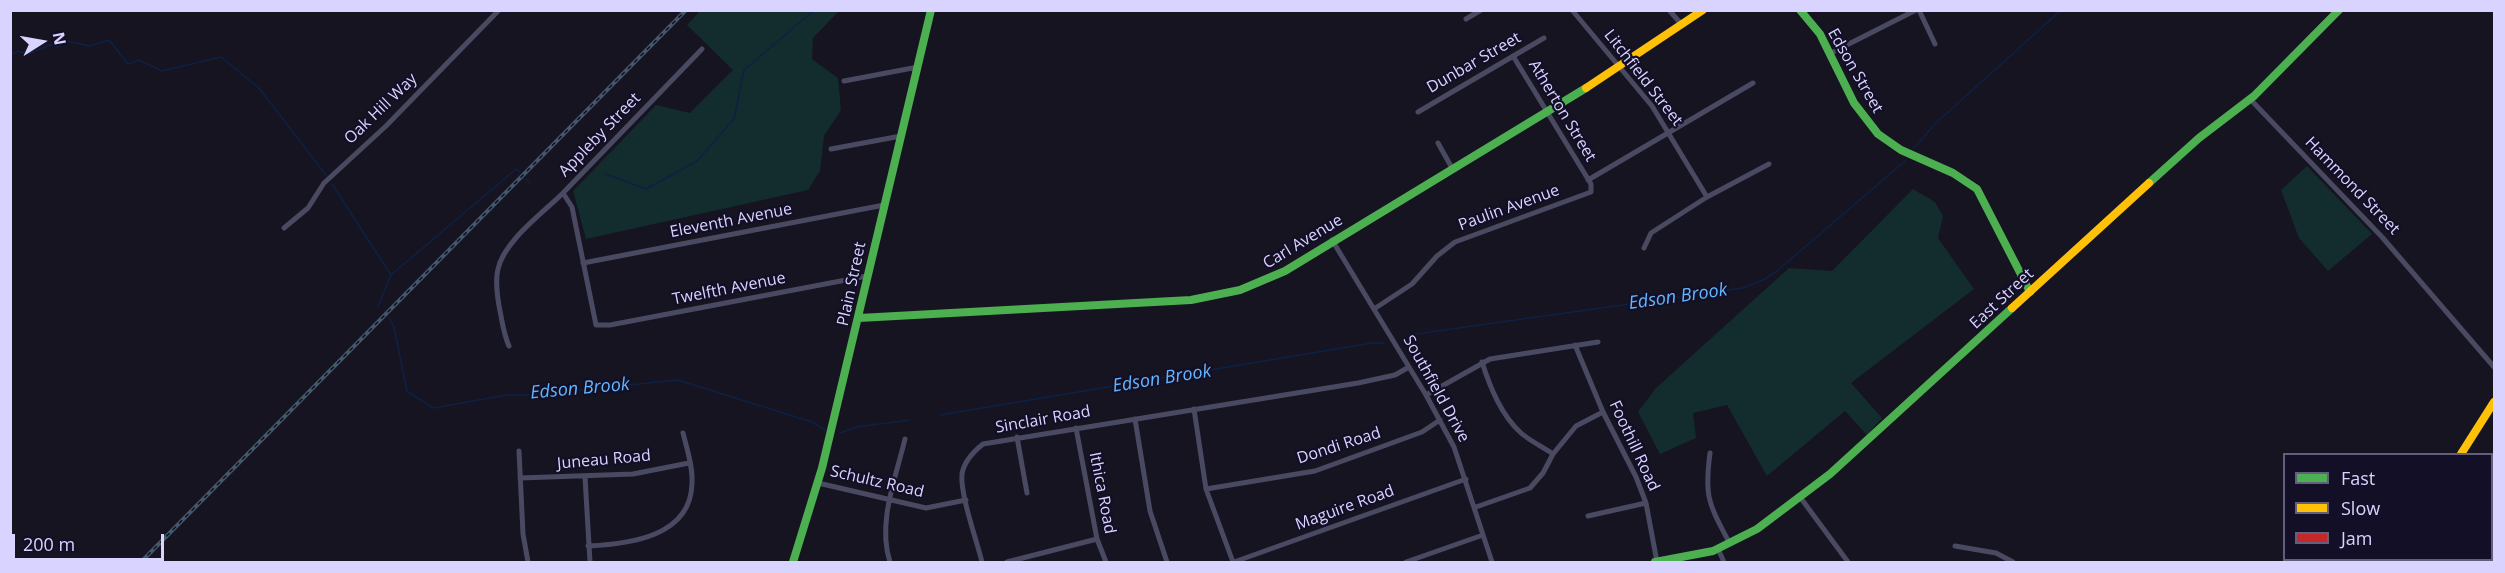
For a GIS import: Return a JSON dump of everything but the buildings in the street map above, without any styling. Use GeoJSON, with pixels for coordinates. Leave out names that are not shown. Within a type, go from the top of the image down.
{"type":"FeatureCollection","features":[{"type":"Feature","properties":{"kind":"street","name":"Oak Hill Way"},"geometry":{"type":"LineString","coordinates":[[284,228],[308,208],[324,183],[386,126],[499,10]]}},
{"type":"Feature","properties":{"kind":"street","name":"Plain Street"},"geometry":{"type":"LineString","coordinates":[[793,562],[818,483],[931,10]]}},
{"type":"Feature","properties":{"kind":"street"},"geometry":{"type":"LineString","coordinates":[[1466,19],[1481,10]]}},
{"type":"Feature","properties":{"kind":"street","name":"Litchfield Street"},"geometry":{"type":"LineString","coordinates":[[1572,10],[1669,133],[1707,197]]}},
{"type":"Feature","properties":{"kind":"street"},"geometry":{"type":"LineString","coordinates":[[1669,10],[1682,25]]}},
{"type":"Feature","properties":{"kind":"street","name":"Carl Avenue"},"geometry":{"type":"LineString","coordinates":[[859,318],[1212,297],[1252,287],[1270,279],[1619,67],[1703,10]]}},
{"type":"Feature","properties":{"kind":"street","name":"Edson Street"},"geometry":{"type":"LineString","coordinates":[[1800,10],[1818,32],[1831,53],[1859,111],[1877,134],[1900,150],[1965,178],[1977,189],[2030,292]]}},
{"type":"Feature","properties":{"kind":"street"},"geometry":{"type":"LineString","coordinates":[[1831,53],[1917,10],[1935,44]]}},
{"type":"Feature","properties":{"kind":"street","name":"East Street"},"geometry":{"type":"LineString","coordinates":[[1656,562],[1718,549],[1730,544],[1757,529],[1800,497],[1877,433],[2199,138],[2250,99],[2339,10]]}},
{"type":"Feature","properties":{"kind":"street","name":"Dunbar Street"},"geometry":{"type":"LineString","coordinates":[[1418,112],[1544,38]]}},
{"type":"Feature","properties":{"kind":"street","name":"Appleby Street"},"geometry":{"type":"LineString","coordinates":[[596,325],[572,207],[563,193],[702,49]]}},
{"type":"Feature","properties":{"kind":"street","name":"Atherton Street"},"geometry":{"type":"LineString","coordinates":[[1513,56],[1588,180]]}},
{"type":"Feature","properties":{"kind":"street"},"geometry":{"type":"LineString","coordinates":[[844,81],[918,67]]}},
{"type":"Feature","properties":{"kind":"street"},"geometry":{"type":"LineString","coordinates":[[1588,180],[1753,83]]}},
{"type":"Feature","properties":{"kind":"street","name":"Hammond Street"},"geometry":{"type":"LineString","coordinates":[[2250,99],[2382,237],[2494,367]]}},
{"type":"Feature","properties":{"kind":"street"},"geometry":{"type":"LineString","coordinates":[[831,149],[901,136]]}},
{"type":"Feature","properties":{"kind":"street"},"geometry":{"type":"LineString","coordinates":[[1438,144],[1452,168]]}},
{"type":"Feature","properties":{"kind":"street"},"geometry":{"type":"LineString","coordinates":[[1644,248],[1651,233],[1707,197],[1769,164]]}},
{"type":"Feature","properties":{"kind":"street","name":"Paulin Avenue"},"geometry":{"type":"LineString","coordinates":[[1374,309],[1412,284],[1437,256],[1455,242],[1588,194],[1592,188],[1588,180]]}},
{"type":"Feature","properties":{"kind":"street"},"geometry":{"type":"LineString","coordinates":[[509,346],[498,300],[496,276],[498,266],[507,249],[563,193]]}},
{"type":"Feature","properties":{"kind":"street","name":"Eleventh Avenue"},"geometry":{"type":"LineString","coordinates":[[583,263],[884,205]]}},
{"type":"Feature","properties":{"kind":"street","name":"Southfield Drive"},"geometry":{"type":"LineString","coordinates":[[1332,240],[1426,395],[1454,447],[1476,507],[1492,562]]}},
{"type":"Feature","properties":{"kind":"street","name":"Twelfth Avenue"},"geometry":{"type":"LineString","coordinates":[[596,325],[610,326],[867,276]]}},
{"type":"Feature","properties":{"kind":"street"},"geometry":{"type":"LineString","coordinates":[[1426,395],[1490,358],[1598,342]]}},
{"type":"Feature","properties":{"kind":"street","name":"Foothill Road"},"geometry":{"type":"LineString","coordinates":[[1575,345],[1603,412],[1636,477],[1646,503],[1656,562]]}},
{"type":"Feature","properties":{"kind":"street"},"geometry":{"type":"LineString","coordinates":[[1482,363],[1491,388],[1512,423],[1522,434],[1553,454]]}},
{"type":"Feature","properties":{"kind":"street","name":"Sinclair Road"},"geometry":{"type":"LineString","coordinates":[[982,562],[962,475],[970,455],[983,444],[1358,383],[1395,375],[1409,367]]}},
{"type":"Feature","properties":{"kind":"street"},"geometry":{"type":"LineString","coordinates":[[2463,453],[2494,402]]}},
{"type":"Feature","properties":{"kind":"street"},"geometry":{"type":"LineString","coordinates":[[1194,409],[1206,489],[1234,562]]}},
{"type":"Feature","properties":{"kind":"street"},"geometry":{"type":"LineString","coordinates":[[1476,507],[1530,488],[1576,426],[1603,412]]}},
{"type":"Feature","properties":{"kind":"street"},"geometry":{"type":"LineString","coordinates":[[1134,419],[1150,511],[1167,562]]}},
{"type":"Feature","properties":{"kind":"street","name":"Dondi Road"},"geometry":{"type":"LineString","coordinates":[[1206,489],[1315,471],[1422,432],[1440,420]]}},
{"type":"Feature","properties":{"kind":"street","name":"Ithica Road"},"geometry":{"type":"LineString","coordinates":[[1076,428],[1097,539],[1106,562]]}},
{"type":"Feature","properties":{"kind":"street"},"geometry":{"type":"LineString","coordinates":[[588,546],[622,543],[669,528],[685,510],[691,497],[692,483],[683,433]]}},
{"type":"Feature","properties":{"kind":"street"},"geometry":{"type":"LineString","coordinates":[[1017,437],[1027,493]]}},
{"type":"Feature","properties":{"kind":"street"},"geometry":{"type":"LineString","coordinates":[[890,562],[886,548],[885,527],[905,439]]}},
{"type":"Feature","properties":{"kind":"street"},"geometry":{"type":"LineString","coordinates":[[519,451],[523,534],[528,562]]}},
{"type":"Feature","properties":{"kind":"street"},"geometry":{"type":"LineString","coordinates":[[1710,453],[1708,497],[1730,544]]}},
{"type":"Feature","properties":{"kind":"street","name":"Juneau Road"},"geometry":{"type":"LineString","coordinates":[[520,478],[633,474],[690,463]]}},
{"type":"Feature","properties":{"kind":"street"},"geometry":{"type":"LineString","coordinates":[[585,477],[590,562]]}},
{"type":"Feature","properties":{"kind":"street","name":"Maguire Road"},"geometry":{"type":"LineString","coordinates":[[1234,562],[1466,479]]}},
{"type":"Feature","properties":{"kind":"street","name":"Schultz Road"},"geometry":{"type":"LineString","coordinates":[[818,483],[932,508],[966,500]]}},
{"type":"Feature","properties":{"kind":"street"},"geometry":{"type":"LineString","coordinates":[[1800,497],[1848,562]]}},
{"type":"Feature","properties":{"kind":"street"},"geometry":{"type":"LineString","coordinates":[[1588,516],[1646,503]]}},
{"type":"Feature","properties":{"kind":"street"},"geometry":{"type":"LineString","coordinates":[[1406,562],[1483,535]]}},
{"type":"Feature","properties":{"kind":"street"},"geometry":{"type":"LineString","coordinates":[[1007,562],[1097,539]]}},
{"type":"Feature","properties":{"kind":"street"},"geometry":{"type":"LineString","coordinates":[[1955,546],[1996,553],[2013,562]]}},
{"type":"Feature","properties":{"kind":"street"},"geometry":{"type":"LineString","coordinates":[[1718,549],[1724,562]]}},
{"type":"Feature","properties":{"kind":"green space"},"geometry":{"type":"Polygon","coordinates":[[[700,11],[839,11],[813,38],[812,59],[838,78],[841,110],[824,136],[820,171],[808,190],[586,239],[573,191],[656,105],[690,113],[733,70],[687,25],[700,11]]]}},
{"type":"Feature","properties":{"kind":"green space"},"geometry":{"type":"Polygon","coordinates":[[[2307,166],[2372,234],[2328,271],[2299,238],[2281,190],[2307,166]]]}},
{"type":"Feature","properties":{"kind":"green space"},"geometry":{"type":"Polygon","coordinates":[[[1913,189],[1935,202],[1943,216],[1938,238],[1974,289],[1851,383],[1882,418],[1867,435],[1845,411],[1767,476],[1727,405],[1693,413],[1696,438],[1660,454],[1638,412],[1656,388],[1789,268],[1832,271],[1913,189]]]}},
{"type":"Feature","properties":{"kind":"waterway"},"geometry":{"type":"LineString","coordinates":[[606,174],[646,189],[697,161],[734,119],[744,70],[816,10]]}},
{"type":"Feature","properties":{"kind":"waterway","name":"Edson Brook"},"geometry":{"type":"LineString","coordinates":[[1913,149],[1936,123],[2061,10]]}},
{"type":"Feature","properties":{"kind":"waterway","name":"Edson Brook"},"geometry":{"type":"LineString","coordinates":[[10,55],[18,51],[28,54],[50,45],[58,47],[67,41],[90,46],[109,40],[128,64],[139,60],[162,71],[221,57],[259,88],[326,175]]}},
{"type":"Feature","properties":{"kind":"waterway","name":"Edson Brook"},"geometry":{"type":"LineString","coordinates":[[1409,335],[1743,288],[1777,271],[1905,161]]}},
{"type":"Feature","properties":{"kind":"waterway"},"geometry":{"type":"LineString","coordinates":[[391,275],[516,169],[520,172]]}},
{"type":"Feature","properties":{"kind":"waterway"},"geometry":{"type":"LineString","coordinates":[[526,179],[530,183]]}},
{"type":"Feature","properties":{"kind":"waterway","name":"Edson Brook"},"geometry":{"type":"LineString","coordinates":[[332,184],[391,275],[378,306]]}},
{"type":"Feature","properties":{"kind":"waterway","name":"Edson Brook"},"geometry":{"type":"LineString","coordinates":[[389,318],[394,327],[407,391],[433,408],[507,395],[529,395],[678,380],[812,422],[825,430]]}},
{"type":"Feature","properties":{"kind":"waterway","name":"Edson Brook"},"geometry":{"type":"LineString","coordinates":[[940,415],[1372,343],[1384,343]]}},
{"type":"Feature","properties":{"kind":"waterway","name":"Edson Brook"},"geometry":{"type":"LineString","coordinates":[[840,433],[856,427],[910,420]]}},
{"type":"Feature","properties":{"kind":"railway"},"geometry":{"type":"LineString","coordinates":[[141,562],[686,10]]}},
{"type":"Feature","properties":{"kind":"traffic: fast"},"geometry":{"type":"LineString","coordinates":[[793,562],[822,468],[931,10]]}},
{"type":"Feature","properties":{"kind":"traffic: fast"},"geometry":{"type":"LineString","coordinates":[[1800,10],[1820,34],[1854,103],[1878,134],[1901,150],[1953,173],[1977,189],[2030,292]]}},
{"type":"Feature","properties":{"kind":"traffic: fast"},"geometry":{"type":"LineString","coordinates":[[2149,183],[2199,138],[2254,96],[2339,10]]}},
{"type":"Feature","properties":{"kind":"traffic: fast"},"geometry":{"type":"LineString","coordinates":[[859,318],[1191,300],[1240,290],[1285,271],[1586,88]]}},
{"type":"Feature","properties":{"kind":"traffic: fast"},"geometry":{"type":"LineString","coordinates":[[1655,562],[1713,551],[1757,529],[1830,474],[2012,308]]}},
{"type":"Feature","properties":{"kind":"traffic: slow"},"geometry":{"type":"LineString","coordinates":[[1586,88],[1703,10]]}},
{"type":"Feature","properties":{"kind":"traffic: slow"},"geometry":{"type":"LineString","coordinates":[[2012,308],[2149,183]]}},
{"type":"Feature","properties":{"kind":"traffic: slow"},"geometry":{"type":"LineString","coordinates":[[2462,453],[2494,402]]}}]}
